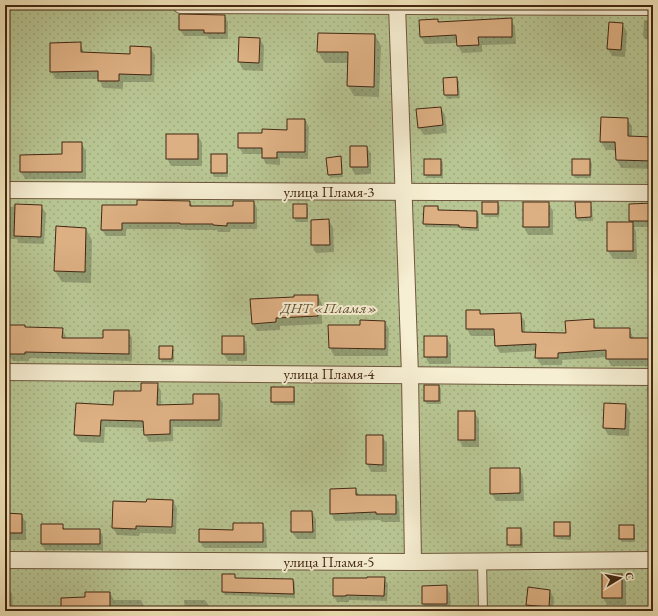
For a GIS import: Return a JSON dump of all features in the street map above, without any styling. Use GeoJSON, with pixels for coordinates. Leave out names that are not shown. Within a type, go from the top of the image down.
{"type":"FeatureCollection","features":[{"type":"Feature","properties":{"kind":"street"},"geometry":{"type":"LineString","coordinates":[[181,5],[653,7]]}},
{"type":"Feature","properties":{"kind":"street"},"geometry":{"type":"LineString","coordinates":[[397,5],[410,375],[413,562]]}},
{"type":"Feature","properties":{"kind":"street","name":"улица Пламя-3"},"geometry":{"type":"LineString","coordinates":[[5,190],[653,193]]}},
{"type":"Feature","properties":{"kind":"street","name":"улица Пламя-4"},"geometry":{"type":"LineString","coordinates":[[5,372],[653,376]]}},
{"type":"Feature","properties":{"kind":"street","name":"улица Пламя-5"},"geometry":{"type":"LineString","coordinates":[[5,560],[413,562],[653,560]]}},
{"type":"Feature","properties":{"kind":"lane"},"geometry":{"type":"LineString","coordinates":[[482,561],[482,611]]}},
{"type":"Feature","properties":{"kind":"green space","name":"ДНТ «Пламя»"},"geometry":{"type":"Polygon","coordinates":[[[5,5],[653,5],[653,611],[5,611],[5,5]]]}},
{"type":"Feature","properties":{"kind":"building"},"geometry":{"type":"Polygon","coordinates":[[[179,14],[225,15],[225,33],[204,33],[204,30],[179,30],[179,14]]]}},
{"type":"Feature","properties":{"kind":"building"},"geometry":{"type":"Polygon","coordinates":[[[512,18],[512,37],[478,37],[479,45],[457,46],[456,35],[420,37],[419,20],[438,19],[438,22],[512,18]]]}},
{"type":"Feature","properties":{"kind":"building"},"geometry":{"type":"Polygon","coordinates":[[[609,22],[623,23],[621,50],[607,49],[609,22]]]}},
{"type":"Feature","properties":{"kind":"building"},"geometry":{"type":"Polygon","coordinates":[[[318,33],[375,34],[374,87],[347,86],[348,52],[317,52],[318,33]]]}},
{"type":"Feature","properties":{"kind":"building"},"geometry":{"type":"Polygon","coordinates":[[[239,37],[260,38],[259,63],[238,62],[239,37]]]}},
{"type":"Feature","properties":{"kind":"building"},"geometry":{"type":"Polygon","coordinates":[[[81,42],[81,52],[130,54],[130,46],[151,47],[151,75],[119,74],[119,81],[98,81],[98,71],[50,72],[50,43],[81,42]]]}},
{"type":"Feature","properties":{"kind":"building"},"geometry":{"type":"Polygon","coordinates":[[[457,77],[458,95],[444,95],[443,78],[457,77]]]}},
{"type":"Feature","properties":{"kind":"building"},"geometry":{"type":"Polygon","coordinates":[[[441,107],[443,125],[418,128],[416,109],[441,107]]]}},
{"type":"Feature","properties":{"kind":"building"},"geometry":{"type":"Polygon","coordinates":[[[601,117],[628,118],[628,136],[653,137],[653,161],[616,160],[615,142],[600,142],[601,117]]]}},
{"type":"Feature","properties":{"kind":"building"},"geometry":{"type":"Polygon","coordinates":[[[287,119],[305,119],[305,152],[277,152],[277,158],[262,158],[262,148],[238,148],[238,133],[262,133],[262,129],[287,130],[287,119]]]}},
{"type":"Feature","properties":{"kind":"building"},"geometry":{"type":"Polygon","coordinates":[[[166,134],[198,134],[198,159],[166,159],[166,134]]]}},
{"type":"Feature","properties":{"kind":"building"},"geometry":{"type":"Polygon","coordinates":[[[62,142],[82,142],[82,172],[20,172],[20,155],[62,154],[62,142]]]}},
{"type":"Feature","properties":{"kind":"building"},"geometry":{"type":"Polygon","coordinates":[[[350,146],[367,146],[368,167],[350,167],[350,146]]]}},
{"type":"Feature","properties":{"kind":"building"},"geometry":{"type":"Polygon","coordinates":[[[211,154],[227,154],[227,173],[211,173],[211,154]]]}},
{"type":"Feature","properties":{"kind":"building"},"geometry":{"type":"Polygon","coordinates":[[[341,156],[342,174],[328,175],[326,158],[341,156]]]}},
{"type":"Feature","properties":{"kind":"building"},"geometry":{"type":"Polygon","coordinates":[[[424,159],[441,159],[441,175],[424,175],[424,159]]]}},
{"type":"Feature","properties":{"kind":"building"},"geometry":{"type":"Polygon","coordinates":[[[572,159],[590,159],[590,175],[572,175],[572,159]]]}},
{"type":"Feature","properties":{"kind":"building"},"geometry":{"type":"Polygon","coordinates":[[[137,200],[190,201],[190,206],[233,206],[233,201],[254,201],[254,223],[227,223],[227,226],[180,223],[122,223],[122,230],[101,230],[102,205],[137,205],[137,200]]]}},
{"type":"Feature","properties":{"kind":"building"},"geometry":{"type":"Polygon","coordinates":[[[482,202],[498,202],[498,214],[482,214],[482,202]]]}},
{"type":"Feature","properties":{"kind":"building"},"geometry":{"type":"Polygon","coordinates":[[[523,202],[549,202],[549,227],[523,227],[523,202]]]}},
{"type":"Feature","properties":{"kind":"building"},"geometry":{"type":"Polygon","coordinates":[[[575,202],[591,202],[591,217],[576,218],[575,202]]]}},
{"type":"Feature","properties":{"kind":"building"},"geometry":{"type":"Polygon","coordinates":[[[653,203],[653,221],[629,221],[629,204],[653,203]]]}},
{"type":"Feature","properties":{"kind":"building"},"geometry":{"type":"Polygon","coordinates":[[[15,204],[42,205],[41,237],[14,236],[15,204]]]}},
{"type":"Feature","properties":{"kind":"building"},"geometry":{"type":"Polygon","coordinates":[[[293,204],[307,204],[307,218],[293,218],[293,204]]]}},
{"type":"Feature","properties":{"kind":"building"},"geometry":{"type":"Polygon","coordinates":[[[424,206],[438,206],[438,210],[477,211],[477,228],[459,227],[459,225],[423,224],[424,206]]]}},
{"type":"Feature","properties":{"kind":"building"},"geometry":{"type":"Polygon","coordinates":[[[329,219],[330,245],[311,245],[311,220],[329,219]]]}},
{"type":"Feature","properties":{"kind":"building"},"geometry":{"type":"Polygon","coordinates":[[[607,222],[633,222],[633,251],[607,251],[607,222]]]}},
{"type":"Feature","properties":{"kind":"building"},"geometry":{"type":"Polygon","coordinates":[[[56,226],[86,228],[85,272],[54,271],[56,226]]]}},
{"type":"Feature","properties":{"kind":"building"},"geometry":{"type":"Polygon","coordinates":[[[294,295],[318,295],[318,316],[276,318],[276,322],[252,324],[250,299],[294,297],[294,295]]]}},
{"type":"Feature","properties":{"kind":"building"},"geometry":{"type":"Polygon","coordinates":[[[466,310],[480,310],[480,314],[521,313],[522,332],[566,333],[565,321],[594,319],[594,328],[630,328],[630,338],[653,338],[653,359],[606,359],[606,350],[558,353],[558,358],[535,358],[536,344],[495,346],[494,329],[466,329],[466,310]]]}},
{"type":"Feature","properties":{"kind":"building"},"geometry":{"type":"Polygon","coordinates":[[[360,320],[385,321],[385,349],[329,348],[328,325],[360,325],[360,320]]]}},
{"type":"Feature","properties":{"kind":"building"},"geometry":{"type":"Polygon","coordinates":[[[8,325],[63,328],[62,338],[103,338],[103,330],[129,330],[129,354],[25,352],[25,354],[7,354],[8,325]]]}},
{"type":"Feature","properties":{"kind":"building"},"geometry":{"type":"Polygon","coordinates":[[[222,336],[244,336],[244,354],[222,354],[222,336]]]}},
{"type":"Feature","properties":{"kind":"building"},"geometry":{"type":"Polygon","coordinates":[[[424,336],[447,336],[447,357],[424,357],[424,336]]]}},
{"type":"Feature","properties":{"kind":"building"},"geometry":{"type":"Polygon","coordinates":[[[159,346],[173,346],[172,359],[159,359],[159,346]]]}},
{"type":"Feature","properties":{"kind":"building"},"geometry":{"type":"Polygon","coordinates":[[[141,383],[158,383],[157,405],[193,404],[193,394],[219,394],[219,420],[170,420],[170,434],[144,435],[143,421],[101,420],[100,436],[74,435],[76,403],[113,405],[114,391],[141,391],[141,383]]]}},
{"type":"Feature","properties":{"kind":"building"},"geometry":{"type":"Polygon","coordinates":[[[424,385],[439,385],[439,401],[424,401],[424,385]]]}},
{"type":"Feature","properties":{"kind":"building"},"geometry":{"type":"Polygon","coordinates":[[[271,387],[294,387],[294,402],[271,402],[271,387]]]}},
{"type":"Feature","properties":{"kind":"building"},"geometry":{"type":"Polygon","coordinates":[[[604,403],[626,404],[625,429],[603,428],[604,403]]]}},
{"type":"Feature","properties":{"kind":"building"},"geometry":{"type":"Polygon","coordinates":[[[458,411],[475,411],[475,440],[458,440],[458,411]]]}},
{"type":"Feature","properties":{"kind":"building"},"geometry":{"type":"Polygon","coordinates":[[[366,435],[383,435],[383,465],[366,464],[366,435]]]}},
{"type":"Feature","properties":{"kind":"building"},"geometry":{"type":"Polygon","coordinates":[[[490,468],[520,468],[520,493],[490,494],[490,468]]]}},
{"type":"Feature","properties":{"kind":"building"},"geometry":{"type":"Polygon","coordinates":[[[356,488],[356,495],[396,495],[396,514],[376,514],[376,512],[330,514],[330,489],[356,488]]]}},
{"type":"Feature","properties":{"kind":"building"},"geometry":{"type":"Polygon","coordinates":[[[147,499],[173,500],[172,527],[136,526],[136,529],[112,528],[113,501],[146,502],[147,499]]]}},
{"type":"Feature","properties":{"kind":"building"},"geometry":{"type":"Polygon","coordinates":[[[291,511],[312,511],[313,532],[291,532],[291,511]]]}},
{"type":"Feature","properties":{"kind":"building"},"geometry":{"type":"Polygon","coordinates":[[[5,513],[22,514],[22,533],[5,533],[5,513]]]}},
{"type":"Feature","properties":{"kind":"building"},"geometry":{"type":"Polygon","coordinates":[[[554,522],[570,522],[570,536],[554,536],[554,522]]]}},
{"type":"Feature","properties":{"kind":"building"},"geometry":{"type":"Polygon","coordinates":[[[233,523],[263,523],[263,542],[199,542],[199,529],[233,530],[233,523]]]}},
{"type":"Feature","properties":{"kind":"building"},"geometry":{"type":"Polygon","coordinates":[[[41,524],[63,524],[63,529],[100,529],[100,544],[41,544],[41,524]]]}},
{"type":"Feature","properties":{"kind":"building"},"geometry":{"type":"Polygon","coordinates":[[[619,525],[634,525],[634,539],[619,539],[619,525]]]}},
{"type":"Feature","properties":{"kind":"building"},"geometry":{"type":"Polygon","coordinates":[[[507,528],[521,528],[521,545],[507,545],[507,528]]]}},
{"type":"Feature","properties":{"kind":"building"},"geometry":{"type":"Polygon","coordinates":[[[222,574],[235,574],[235,578],[293,579],[294,594],[222,592],[222,574]]]}},
{"type":"Feature","properties":{"kind":"building"},"geometry":{"type":"Polygon","coordinates":[[[602,574],[622,574],[622,598],[602,598],[602,574]]]}},
{"type":"Feature","properties":{"kind":"building"},"geometry":{"type":"Polygon","coordinates":[[[385,577],[384,596],[333,596],[333,578],[385,577]]]}},
{"type":"Feature","properties":{"kind":"building"},"geometry":{"type":"Polygon","coordinates":[[[447,585],[447,604],[422,604],[422,586],[447,585]]]}},
{"type":"Feature","properties":{"kind":"building"},"geometry":{"type":"Polygon","coordinates":[[[528,587],[550,590],[549,607],[526,605],[528,587]]]}},
{"type":"Feature","properties":{"kind":"building"},"geometry":{"type":"Polygon","coordinates":[[[85,592],[110,592],[110,611],[61,611],[61,598],[85,597],[85,592]]]}}]}
